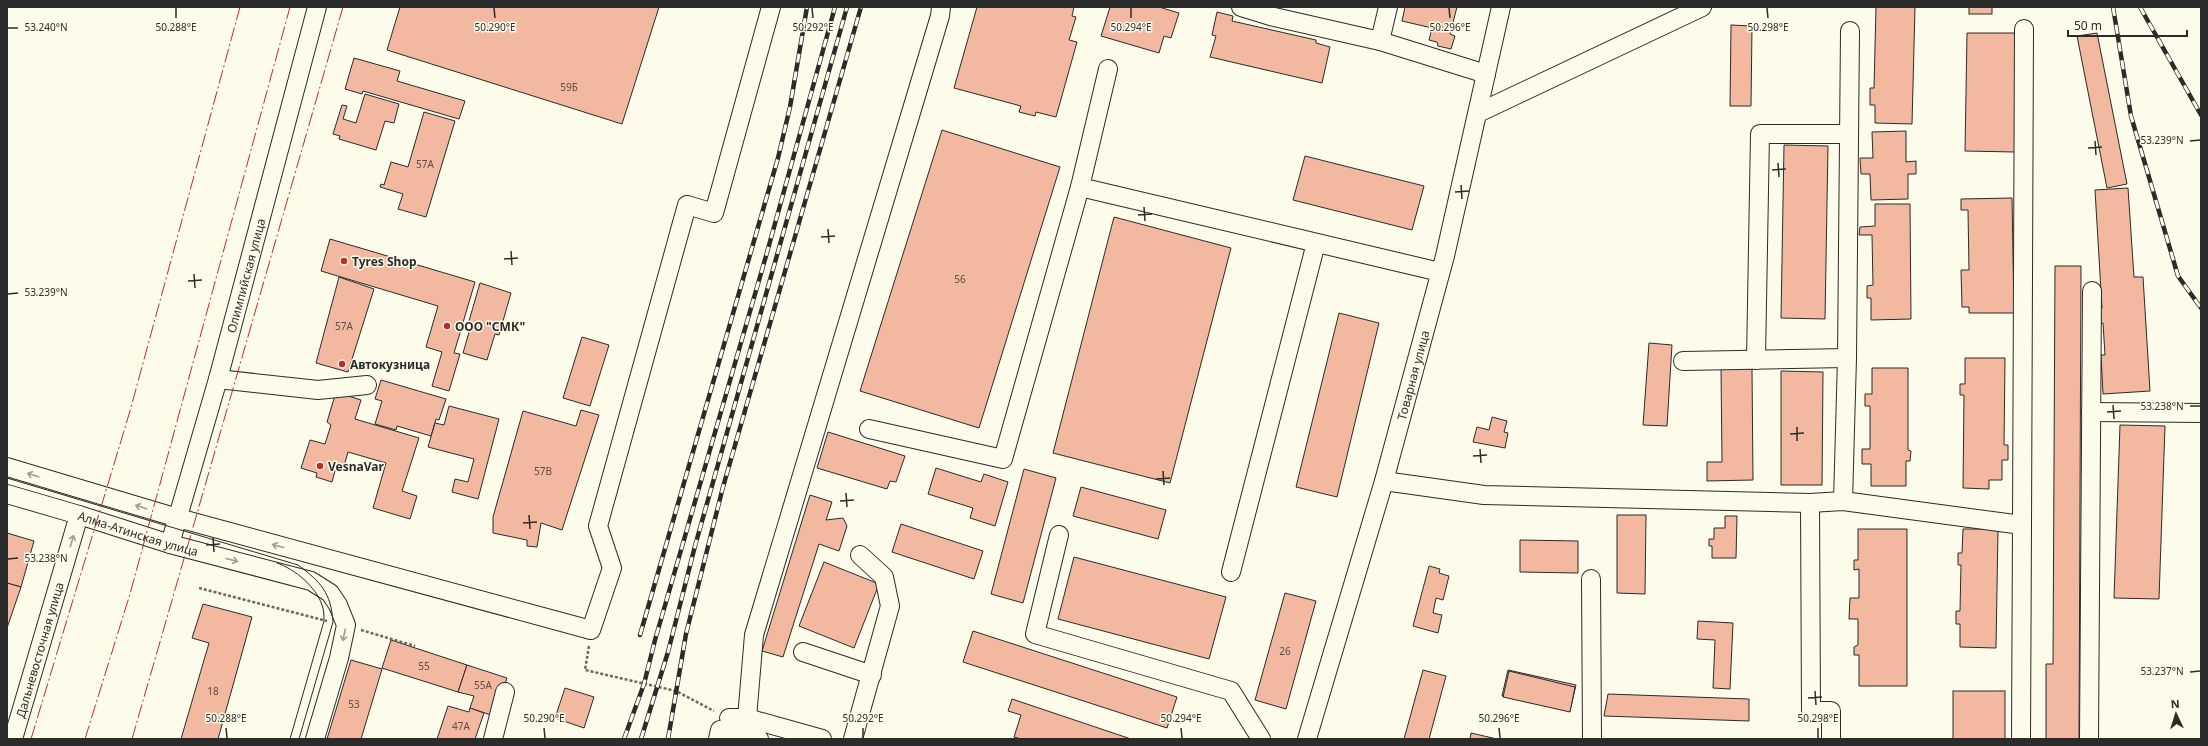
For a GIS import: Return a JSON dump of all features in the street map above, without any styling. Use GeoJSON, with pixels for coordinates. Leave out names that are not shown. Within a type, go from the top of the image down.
{"type":"FeatureCollection","features":[{"type":"Feature","properties":{"kind":"street","name":"Олимпийская улица"},"geometry":{"type":"LineString","coordinates":[[170,544],[218,379],[317,7]]}},
{"type":"Feature","properties":{"kind":"street"},"geometry":{"type":"LineString","coordinates":[[7,467],[178,518],[591,630],[612,568],[598,526],[687,205],[714,213],[771,7]]}},
{"type":"Feature","properties":{"kind":"street"},"geometry":{"type":"LineString","coordinates":[[747,718],[754,635],[940,16],[940,7]]}},
{"type":"Feature","properties":{"kind":"street"},"geometry":{"type":"LineString","coordinates":[[1241,7],[1270,16],[1380,41],[1486,74]]}},
{"type":"Feature","properties":{"kind":"street"},"geometry":{"type":"LineString","coordinates":[[1380,41],[1388,7]]}},
{"type":"Feature","properties":{"kind":"street","name":"Товарная улица"},"geometry":{"type":"LineString","coordinates":[[1307,739],[1384,481],[1440,272],[1478,113],[1501,7]]}},
{"type":"Feature","properties":{"kind":"street"},"geometry":{"type":"LineString","coordinates":[[1478,113],[1702,7]]}},
{"type":"Feature","properties":{"kind":"street"},"geometry":{"type":"LineString","coordinates":[[2022,739],[2024,29]]}},
{"type":"Feature","properties":{"kind":"street"},"geometry":{"type":"LineString","coordinates":[[1843,501],[1847,358],[1850,31]]}},
{"type":"Feature","properties":{"kind":"street"},"geometry":{"type":"LineString","coordinates":[[869,429],[1003,459],[1080,187],[1108,69]]}},
{"type":"Feature","properties":{"kind":"street"},"geometry":{"type":"LineString","coordinates":[[1756,360],[1760,134],[1849,134]]}},
{"type":"Feature","properties":{"kind":"street"},"geometry":{"type":"LineString","coordinates":[[1080,187],[1440,272]]}},
{"type":"Feature","properties":{"kind":"street"},"geometry":{"type":"LineString","coordinates":[[1231,572],[1316,243]]}},
{"type":"Feature","properties":{"kind":"street"},"geometry":{"type":"LineString","coordinates":[[2089,739],[2092,291]]}},
{"type":"Feature","properties":{"kind":"street"},"geometry":{"type":"LineString","coordinates":[[1683,361],[1847,358]]}},
{"type":"Feature","properties":{"kind":"street"},"geometry":{"type":"LineString","coordinates":[[218,379],[318,390],[367,385]]}},
{"type":"Feature","properties":{"kind":"street"},"geometry":{"type":"LineString","coordinates":[[2091,412],[2201,413]]}},
{"type":"Feature","properties":{"kind":"street"},"geometry":{"type":"LineString","coordinates":[[1384,481],[1484,495],[1810,503],[1843,501],[2022,525]]}},
{"type":"Feature","properties":{"kind":"street","name":"Алма-Атинская улица"},"geometry":{"type":"LineString","coordinates":[[7,494],[80,515],[170,544],[311,581],[329,594]]}},
{"type":"Feature","properties":{"kind":"street"},"geometry":{"type":"LineString","coordinates":[[1810,503],[1811,711],[1831,711],[1831,739]]}},
{"type":"Feature","properties":{"kind":"street","name":"Дальневосточная улица"},"geometry":{"type":"LineString","coordinates":[[13,739],[80,515]]}},
{"type":"Feature","properties":{"kind":"street"},"geometry":{"type":"LineString","coordinates":[[1059,535],[1035,634],[1231,691],[1261,739]]}},
{"type":"Feature","properties":{"kind":"street"},"geometry":{"type":"LineString","coordinates":[[853,739],[890,606],[884,578],[860,555]]}},
{"type":"Feature","properties":{"kind":"street"},"geometry":{"type":"LineString","coordinates":[[315,739],[339,658],[346,625],[329,594],[316,556]]}},
{"type":"Feature","properties":{"kind":"street"},"geometry":{"type":"LineString","coordinates":[[1591,579],[1592,739]]}},
{"type":"Feature","properties":{"kind":"street"},"geometry":{"type":"LineString","coordinates":[[803,652],[872,675]]}},
{"type":"Feature","properties":{"kind":"street"},"geometry":{"type":"LineString","coordinates":[[493,739],[505,692]]}},
{"type":"Feature","properties":{"kind":"street"},"geometry":{"type":"LineString","coordinates":[[729,718],[747,718],[791,735],[816,738]]}},
{"type":"Feature","properties":{"kind":"street"},"geometry":{"type":"LineString","coordinates":[[718,739],[720,730],[759,739]]}},
{"type":"Feature","properties":{"kind":"path"},"geometry":{"type":"LineString","coordinates":[[199,588],[346,625],[415,646]]}},
{"type":"Feature","properties":{"kind":"path"},"geometry":{"type":"LineString","coordinates":[[591,630],[585,670],[676,691],[729,718]]}},
{"type":"Feature","properties":{"kind":"building"},"geometry":{"type":"Polygon","coordinates":[[[400,7],[659,7],[622,124],[387,50],[400,7]]]}},
{"type":"Feature","properties":{"kind":"building"},"geometry":{"type":"Polygon","coordinates":[[[977,7],[1074,7],[1072,16],[1076,17],[1069,40],[1077,42],[1056,117],[1036,112],[1035,116],[1019,112],[1021,106],[954,88],[977,7]]]}},
{"type":"Feature","properties":{"kind":"building"},"geometry":{"type":"Polygon","coordinates":[[[1110,7],[1159,7],[1179,13],[1171,38],[1164,36],[1159,53],[1101,36],[1110,7]]]}},
{"type":"Feature","properties":{"kind":"building"},"geometry":{"type":"Polygon","coordinates":[[[1405,7],[1457,7],[1450,34],[1455,36],[1451,49],[1438,46],[1437,42],[1429,40],[1432,28],[1402,21],[1405,7]]]}},
{"type":"Feature","properties":{"kind":"building"},"geometry":{"type":"Polygon","coordinates":[[[1876,7],[1915,7],[1912,124],[1875,123],[1875,105],[1870,105],[1870,88],[1874,88],[1876,7]]]}},
{"type":"Feature","properties":{"kind":"building"},"geometry":{"type":"Polygon","coordinates":[[[1969,7],[1992,7],[1992,14],[1969,14],[1969,7]]]}},
{"type":"Feature","properties":{"kind":"building"},"geometry":{"type":"Polygon","coordinates":[[[1217,12],[1233,16],[1232,21],[1316,40],[1316,43],[1330,47],[1322,83],[1210,57],[1216,36],[1212,35],[1217,12]]]}},
{"type":"Feature","properties":{"kind":"building"},"geometry":{"type":"Polygon","coordinates":[[[1731,25],[1752,26],[1751,106],[1730,106],[1731,25]]]}},
{"type":"Feature","properties":{"kind":"building"},"geometry":{"type":"Polygon","coordinates":[[[1967,33],[2017,33],[2015,152],[1965,151],[1967,33]]]}},
{"type":"Feature","properties":{"kind":"building"},"geometry":{"type":"Polygon","coordinates":[[[2097,33],[2127,184],[2107,188],[2077,36],[2097,33]]]}},
{"type":"Feature","properties":{"kind":"building"},"geometry":{"type":"Polygon","coordinates":[[[354,58],[400,71],[397,81],[465,101],[459,119],[363,91],[362,94],[345,89],[354,58]]]}},
{"type":"Feature","properties":{"kind":"building"},"geometry":{"type":"Polygon","coordinates":[[[365,94],[399,104],[394,123],[385,121],[376,150],[339,139],[340,136],[333,134],[342,105],[347,106],[343,119],[356,123],[365,94]]]}},
{"type":"Feature","properties":{"kind":"building"},"geometry":{"type":"Polygon","coordinates":[[[424,112],[455,121],[426,217],[398,209],[403,194],[380,187],[381,184],[384,185],[391,162],[408,167],[424,112]]]}},
{"type":"Feature","properties":{"kind":"building"},"geometry":{"type":"Polygon","coordinates":[[[942,130],[1060,167],[979,428],[860,391],[942,130]]]}},
{"type":"Feature","properties":{"kind":"building"},"geometry":{"type":"Polygon","coordinates":[[[1906,131],[1906,162],[1916,161],[1916,174],[1908,174],[1908,199],[1871,200],[1870,174],[1861,174],[1860,158],[1873,158],[1872,132],[1906,131]]]}},
{"type":"Feature","properties":{"kind":"building"},"geometry":{"type":"Polygon","coordinates":[[[1784,145],[1828,146],[1825,319],[1781,318],[1784,145]]]}},
{"type":"Feature","properties":{"kind":"building"},"geometry":{"type":"Polygon","coordinates":[[[1305,156],[1424,186],[1412,230],[1293,200],[1305,156]]]}},
{"type":"Feature","properties":{"kind":"building"},"geometry":{"type":"Polygon","coordinates":[[[2128,188],[2134,277],[2143,277],[2150,391],[2103,394],[2101,355],[2105,355],[2103,323],[2098,324],[2098,309],[2102,308],[2095,190],[2128,188]]]}},
{"type":"Feature","properties":{"kind":"building"},"geometry":{"type":"Polygon","coordinates":[[[2012,198],[2014,313],[1969,313],[1969,307],[1962,307],[1961,270],[1969,270],[1968,210],[1961,210],[1961,199],[2012,198]]]}},
{"type":"Feature","properties":{"kind":"building"},"geometry":{"type":"Polygon","coordinates":[[[1875,204],[1910,204],[1911,319],[1871,320],[1871,298],[1867,298],[1867,286],[1873,285],[1872,235],[1859,235],[1860,227],[1875,226],[1875,204]]]}},
{"type":"Feature","properties":{"kind":"building"},"geometry":{"type":"Polygon","coordinates":[[[1114,217],[1231,248],[1170,483],[1053,453],[1114,217]]]}},
{"type":"Feature","properties":{"kind":"building","name":"ООО \"СМК\""},"geometry":{"type":"Polygon","coordinates":[[[330,239],[475,282],[454,353],[460,354],[449,391],[432,386],[442,352],[426,347],[438,306],[321,271],[330,239]]]}},
{"type":"Feature","properties":{"kind":"building"},"geometry":{"type":"Polygon","coordinates":[[[2055,266],[2081,266],[2079,739],[2046,739],[2046,664],[2053,664],[2055,266]]]}},
{"type":"Feature","properties":{"kind":"building"},"geometry":{"type":"Polygon","coordinates":[[[339,277],[374,289],[348,372],[316,363],[339,277]]]}},
{"type":"Feature","properties":{"kind":"building"},"geometry":{"type":"Polygon","coordinates":[[[480,283],[511,293],[499,335],[495,334],[487,360],[463,353],[472,322],[469,321],[480,283]]]}},
{"type":"Feature","properties":{"kind":"building"},"geometry":{"type":"Polygon","coordinates":[[[1339,313],[1379,323],[1337,497],[1296,487],[1339,313]]]}},
{"type":"Feature","properties":{"kind":"building"},"geometry":{"type":"Polygon","coordinates":[[[582,337],[609,345],[590,406],[563,398],[582,337]]]}},
{"type":"Feature","properties":{"kind":"building"},"geometry":{"type":"Polygon","coordinates":[[[1649,343],[1672,345],[1667,426],[1643,425],[1649,343]]]}},
{"type":"Feature","properties":{"kind":"building"},"geometry":{"type":"Polygon","coordinates":[[[1965,358],[2005,358],[2004,445],[2008,445],[2008,460],[2002,460],[2002,480],[1989,480],[1989,489],[1963,488],[1964,395],[1960,395],[1960,384],[1965,384],[1965,358]]]}},
{"type":"Feature","properties":{"kind":"building"},"geometry":{"type":"Polygon","coordinates":[[[1752,368],[1753,480],[1707,481],[1707,462],[1722,462],[1721,369],[1752,368]]]}},
{"type":"Feature","properties":{"kind":"building"},"geometry":{"type":"Polygon","coordinates":[[[1872,368],[1908,368],[1908,450],[1911,451],[1910,461],[1906,461],[1906,486],[1871,486],[1871,464],[1862,464],[1862,449],[1870,449],[1870,406],[1865,406],[1865,394],[1872,394],[1872,368]]]}},
{"type":"Feature","properties":{"kind":"building"},"geometry":{"type":"Polygon","coordinates":[[[1781,371],[1823,372],[1822,485],[1781,485],[1781,371]]]}},
{"type":"Feature","properties":{"kind":"building"},"geometry":{"type":"Polygon","coordinates":[[[381,380],[446,399],[439,420],[436,419],[431,436],[397,426],[396,430],[375,424],[382,401],[375,399],[381,380]]]}},
{"type":"Feature","properties":{"kind":"building"},"geometry":{"type":"Polygon","coordinates":[[[336,392],[361,400],[355,419],[419,438],[402,491],[417,496],[410,519],[373,508],[386,463],[348,452],[344,466],[337,464],[332,482],[316,477],[317,473],[301,468],[310,440],[325,444],[331,425],[327,422],[336,392]]]}},
{"type":"Feature","properties":{"kind":"building"},"geometry":{"type":"Polygon","coordinates":[[[449,406],[499,419],[478,499],[452,492],[455,479],[468,482],[474,459],[428,447],[435,423],[444,425],[449,406]]]}},
{"type":"Feature","properties":{"kind":"building"},"geometry":{"type":"Polygon","coordinates":[[[581,410],[599,415],[562,530],[541,523],[537,547],[527,546],[527,540],[493,533],[493,517],[523,411],[576,426],[581,410]]]}},
{"type":"Feature","properties":{"kind":"building"},"geometry":{"type":"Polygon","coordinates":[[[1492,417],[1507,421],[1504,432],[1508,433],[1505,448],[1473,442],[1477,427],[1489,430],[1492,417]]]}},
{"type":"Feature","properties":{"kind":"building"},"geometry":{"type":"Polygon","coordinates":[[[2120,425],[2165,426],[2159,599],[2114,598],[2120,425]]]}},
{"type":"Feature","properties":{"kind":"building"},"geometry":{"type":"Polygon","coordinates":[[[828,432],[905,456],[896,482],[890,481],[887,489],[817,468],[828,432]]]}},
{"type":"Feature","properties":{"kind":"building"},"geometry":{"type":"Polygon","coordinates":[[[936,468],[981,482],[984,474],[1008,482],[995,526],[970,518],[973,508],[928,494],[936,468]]]}},
{"type":"Feature","properties":{"kind":"building"},"geometry":{"type":"Polygon","coordinates":[[[1024,469],[1056,478],[1023,603],[991,594],[1024,469]]]}},
{"type":"Feature","properties":{"kind":"building"},"geometry":{"type":"Polygon","coordinates":[[[1081,487],[1166,510],[1158,539],[1073,516],[1081,487]]]}},
{"type":"Feature","properties":{"kind":"building"},"geometry":{"type":"Polygon","coordinates":[[[810,495],[832,502],[826,520],[843,518],[847,526],[839,551],[819,544],[783,657],[762,651],[810,495]]]}},
{"type":"Feature","properties":{"kind":"building"},"geometry":{"type":"Polygon","coordinates":[[[1617,515],[1646,515],[1645,594],[1617,593],[1617,515]]]}},
{"type":"Feature","properties":{"kind":"building"},"geometry":{"type":"Polygon","coordinates":[[[1725,516],[1737,516],[1736,558],[1712,558],[1712,546],[1709,546],[1709,539],[1714,539],[1714,528],[1725,528],[1725,516]]]}},
{"type":"Feature","properties":{"kind":"building"},"geometry":{"type":"Polygon","coordinates":[[[901,524],[983,551],[974,579],[892,552],[901,524]]]}},
{"type":"Feature","properties":{"kind":"building"},"geometry":{"type":"Polygon","coordinates":[[[1858,529],[1907,529],[1907,686],[1859,686],[1859,655],[1854,655],[1854,647],[1858,645],[1858,619],[1849,619],[1850,598],[1859,598],[1859,569],[1854,570],[1854,560],[1858,560],[1858,529]]]}},
{"type":"Feature","properties":{"kind":"building"},"geometry":{"type":"Polygon","coordinates":[[[1963,529],[1998,529],[1996,648],[1960,647],[1960,624],[1956,624],[1956,611],[1960,611],[1961,565],[1958,565],[1958,553],[1962,553],[1963,529]]]}},
{"type":"Feature","properties":{"kind":"building"},"geometry":{"type":"Polygon","coordinates":[[[7,533],[34,541],[21,587],[7,583],[7,533]]]}},
{"type":"Feature","properties":{"kind":"building"},"geometry":{"type":"Polygon","coordinates":[[[1520,540],[1578,541],[1578,573],[1520,572],[1520,540]]]}},
{"type":"Feature","properties":{"kind":"building"},"geometry":{"type":"Polygon","coordinates":[[[1074,557],[1226,597],[1209,659],[1058,619],[1074,557]]]}},
{"type":"Feature","properties":{"kind":"building"},"geometry":{"type":"Polygon","coordinates":[[[824,562],[879,584],[854,648],[799,626],[824,562]]]}},
{"type":"Feature","properties":{"kind":"building"},"geometry":{"type":"Polygon","coordinates":[[[1429,566],[1440,569],[1439,573],[1449,576],[1443,600],[1436,598],[1433,613],[1442,615],[1438,633],[1413,626],[1429,566]]]}},
{"type":"Feature","properties":{"kind":"building"},"geometry":{"type":"Polygon","coordinates":[[[7,583],[21,587],[7,628],[7,583]]]}},
{"type":"Feature","properties":{"kind":"building"},"geometry":{"type":"Polygon","coordinates":[[[1285,593],[1316,601],[1286,709],[1255,700],[1285,593]]]}},
{"type":"Feature","properties":{"kind":"building"},"geometry":{"type":"Polygon","coordinates":[[[203,604],[252,617],[218,739],[181,739],[209,643],[192,638],[203,604]]]}},
{"type":"Feature","properties":{"kind":"building"},"geometry":{"type":"Polygon","coordinates":[[[1698,621],[1733,623],[1730,689],[1713,688],[1715,640],[1697,639],[1698,621]]]}},
{"type":"Feature","properties":{"kind":"building"},"geometry":{"type":"Polygon","coordinates":[[[973,631],[1177,697],[1167,728],[963,662],[973,631]]]}},
{"type":"Feature","properties":{"kind":"building"},"geometry":{"type":"Polygon","coordinates":[[[391,640],[467,665],[458,692],[382,668],[391,640]]]}},
{"type":"Feature","properties":{"kind":"building"},"geometry":{"type":"Polygon","coordinates":[[[351,660],[382,669],[361,739],[327,739],[351,660]]]}},
{"type":"Feature","properties":{"kind":"building"},"geometry":{"type":"Polygon","coordinates":[[[467,665],[507,678],[494,716],[470,708],[474,696],[458,692],[467,665]]]}},
{"type":"Feature","properties":{"kind":"building"},"geometry":{"type":"Polygon","coordinates":[[[1423,670],[1446,676],[1429,739],[1404,739],[1423,670]]]}},
{"type":"Feature","properties":{"kind":"building"},"geometry":{"type":"Polygon","coordinates":[[[1508,670],[1576,685],[1570,711],[1502,696],[1508,670]]]}},
{"type":"Feature","properties":{"kind":"building"},"geometry":{"type":"Polygon","coordinates":[[[1509,671],[1575,687],[1570,712],[1503,697],[1509,671]]]}},
{"type":"Feature","properties":{"kind":"building"},"geometry":{"type":"Polygon","coordinates":[[[565,688],[594,697],[584,728],[555,718],[565,688]]]}},
{"type":"Feature","properties":{"kind":"building"},"geometry":{"type":"Polygon","coordinates":[[[1953,691],[2005,691],[2005,739],[1953,739],[1953,691]]]}},
{"type":"Feature","properties":{"kind":"building"},"geometry":{"type":"Polygon","coordinates":[[[1608,694],[1749,699],[1749,721],[1604,716],[1608,694]]]}},
{"type":"Feature","properties":{"kind":"building"},"geometry":{"type":"Polygon","coordinates":[[[1012,699],[1131,739],[1021,739],[1014,737],[1021,715],[1008,711],[1012,699]]]}},
{"type":"Feature","properties":{"kind":"building"},"geometry":{"type":"Polygon","coordinates":[[[448,706],[469,712],[470,708],[484,713],[475,739],[437,739],[448,706]]]}},
{"type":"Feature","properties":{"kind":"building"},"geometry":{"type":"Polygon","coordinates":[[[1471,733],[1497,739],[1470,739],[1471,733]]]}},
{"type":"Feature","properties":{"kind":"tram line"},"geometry":{"type":"LineString","coordinates":[[7,478],[298,565],[313,577],[319,583],[327,596],[330,603],[333,622],[299,739]]}},
{"type":"Feature","properties":{"kind":"tram line"},"geometry":{"type":"LineString","coordinates":[[277,563],[298,574],[310,585],[319,598],[324,613],[324,621],[290,739]]}},
{"type":"Feature","properties":{"kind":"railway"},"geometry":{"type":"LineString","coordinates":[[640,635],[778,158],[790,107],[807,7]]}},
{"type":"Feature","properties":{"kind":"railway"},"geometry":{"type":"LineString","coordinates":[[624,739],[644,684],[655,640],[766,256],[835,7]]}},
{"type":"Feature","properties":{"kind":"railway"},"geometry":{"type":"LineString","coordinates":[[641,739],[668,652],[695,546],[847,7]]}},
{"type":"Feature","properties":{"kind":"railway"},"geometry":{"type":"LineString","coordinates":[[668,739],[686,634],[723,487],[861,7]]}},
{"type":"Feature","properties":{"kind":"railway"},"geometry":{"type":"LineString","coordinates":[[2113,7],[2131,116],[2178,276],[2201,308]]}},
{"type":"Feature","properties":{"kind":"railway"},"geometry":{"type":"LineString","coordinates":[[2140,7],[2201,115]]}},
{"type":"Feature","properties":{"kind":"power"},"geometry":{"type":"LineString","coordinates":[[31,739],[130,411],[240,7]]}},
{"type":"Feature","properties":{"kind":"power"},"geometry":{"type":"LineString","coordinates":[[85,739],[130,594],[290,7]]}},
{"type":"Feature","properties":{"kind":"power"},"geometry":{"type":"LineString","coordinates":[[132,739],[343,7]]}},
{"type":"Feature","properties":{"kind":"place","name":"Tyres Shop"},"geometry":{"type":"Point","coordinates":[344,261]}},
{"type":"Feature","properties":{"kind":"place","name":"ООО \"СМК\""},"geometry":{"type":"Point","coordinates":[447,326]}},
{"type":"Feature","properties":{"kind":"place","name":"Автокузница"},"geometry":{"type":"Point","coordinates":[342,364]}},
{"type":"Feature","properties":{"kind":"place","name":"VesnaVar"},"geometry":{"type":"Point","coordinates":[320,466]}}]}
